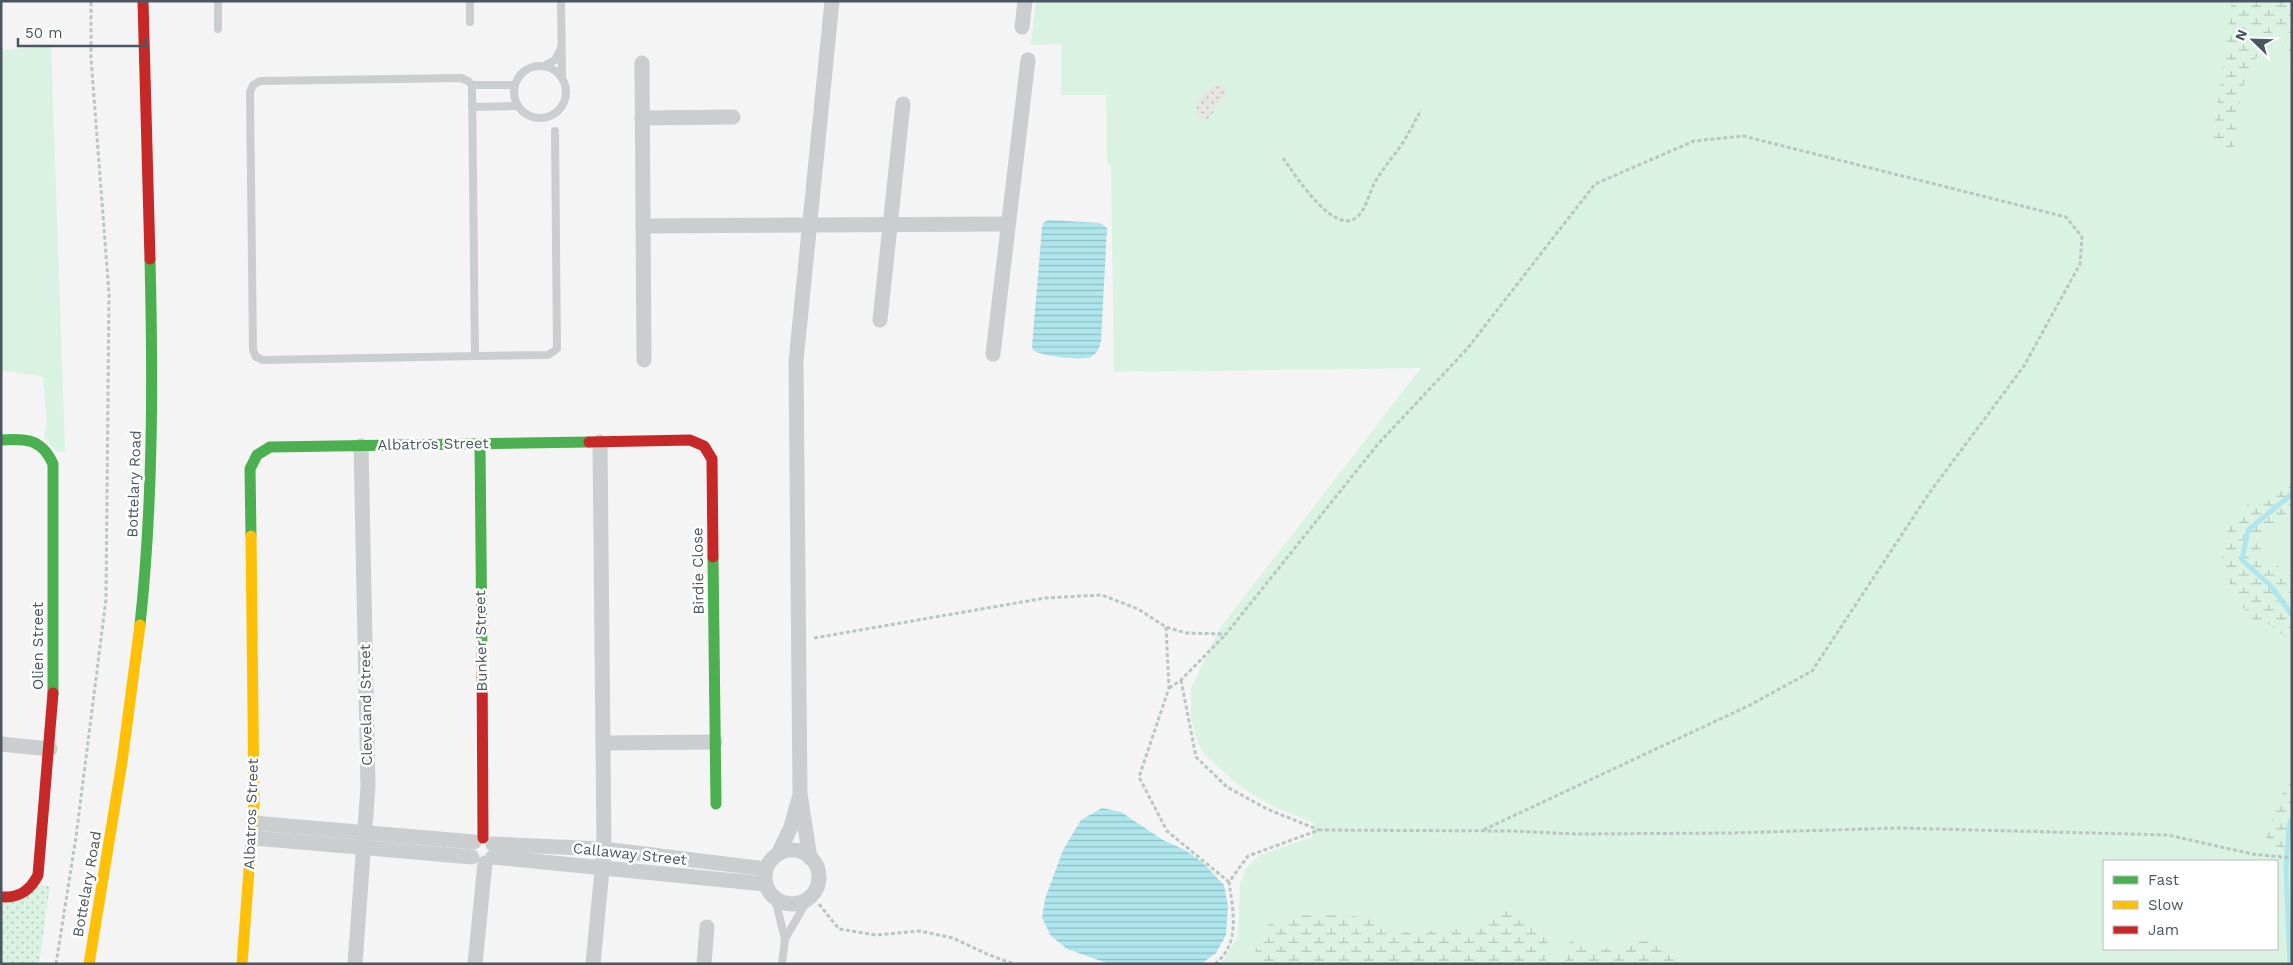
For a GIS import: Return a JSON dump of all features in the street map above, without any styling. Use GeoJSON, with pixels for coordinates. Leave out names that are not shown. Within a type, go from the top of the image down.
{"type":"FeatureCollection","features":[{"type":"Feature","properties":{"kind":"street","name":"Bottelary Road"},"geometry":{"type":"LineString","coordinates":[[89,964],[133,691],[149,505],[153,323],[143,1]]}},
{"type":"Feature","properties":{"kind":"street"},"geometry":{"type":"LineString","coordinates":[[800,794],[791,826],[778,854],[766,869],[765,884],[775,899],[795,904],[810,897],[818,883],[817,869],[810,858],[800,794],[795,384],[832,1]]}},
{"type":"Feature","properties":{"kind":"street"},"geometry":{"type":"LineString","coordinates":[[1022,27],[1025,1]]}},
{"type":"Feature","properties":{"kind":"street"},"geometry":{"type":"LineString","coordinates":[[993,354],[1028,60]]}},
{"type":"Feature","properties":{"kind":"street"},"geometry":{"type":"LineString","coordinates":[[642,63],[644,360]]}},
{"type":"Feature","properties":{"kind":"street"},"geometry":{"type":"LineString","coordinates":[[880,320],[903,104]]}},
{"type":"Feature","properties":{"kind":"street"},"geometry":{"type":"LineString","coordinates":[[642,118],[733,117]]}},
{"type":"Feature","properties":{"kind":"street"},"geometry":{"type":"LineString","coordinates":[[643,226],[1008,224]]}},
{"type":"Feature","properties":{"kind":"street","name":"Olien Street"},"geometry":{"type":"LineString","coordinates":[[1,440],[20,439],[36,442],[47,451],[53,464],[54,681],[39,867],[35,882],[30,888],[16,896],[1,897]]}},
{"type":"Feature","properties":{"kind":"street","name":"Birdie Close"},"geometry":{"type":"LineString","coordinates":[[600,442],[690,440],[705,446],[710,451],[712,459],[716,804]]}},
{"type":"Feature","properties":{"kind":"street"},"geometry":{"type":"LineString","coordinates":[[593,964],[604,849],[600,442]]}},
{"type":"Feature","properties":{"kind":"street","name":"Albatros Street"},"geometry":{"type":"LineString","coordinates":[[242,964],[253,831],[250,469],[252,461],[263,449],[270,447],[600,442]]}},
{"type":"Feature","properties":{"kind":"street","name":"Bunker Street"},"geometry":{"type":"LineString","coordinates":[[475,964],[483,850],[480,444]]}},
{"type":"Feature","properties":{"kind":"street","name":"Cleveland Street"},"geometry":{"type":"LineString","coordinates":[[355,964],[368,786],[361,446]]}},
{"type":"Feature","properties":{"kind":"street"},"geometry":{"type":"LineString","coordinates":[[603,743],[715,742]]}},
{"type":"Feature","properties":{"kind":"street"},"geometry":{"type":"LineString","coordinates":[[1,744],[50,749]]}},
{"type":"Feature","properties":{"kind":"street","name":"Callaway Street"},"geometry":{"type":"LineString","coordinates":[[253,831],[483,850],[602,867],[765,884]]}},
{"type":"Feature","properties":{"kind":"street","name":"Callaway Street"},"geometry":{"type":"LineString","coordinates":[[483,850],[604,849],[766,869]]}},
{"type":"Feature","properties":{"kind":"street"},"geometry":{"type":"LineString","coordinates":[[778,854],[791,850],[798,851],[810,858]]}},
{"type":"Feature","properties":{"kind":"street"},"geometry":{"type":"LineString","coordinates":[[704,964],[707,926]]}},
{"type":"Feature","properties":{"kind":"lane"},"geometry":{"type":"LineString","coordinates":[[218,1],[218,29]]}},
{"type":"Feature","properties":{"kind":"lane"},"geometry":{"type":"LineString","coordinates":[[470,1],[470,22]]}},
{"type":"Feature","properties":{"kind":"lane"},"geometry":{"type":"LineString","coordinates":[[561,1],[562,46],[562,78],[566,98],[554,115],[540,119],[527,115],[517,106],[514,99],[515,85],[523,72],[530,68],[544,66],[555,60],[562,46]]}},
{"type":"Feature","properties":{"kind":"lane"},"geometry":{"type":"LineString","coordinates":[[544,66],[551,68],[562,78]]}},
{"type":"Feature","properties":{"kind":"lane"},"geometry":{"type":"LineString","coordinates":[[515,85],[472,85],[461,78],[260,81],[253,85],[250,92],[252,330],[254,354],[263,360],[548,355],[557,349],[555,131]]}},
{"type":"Feature","properties":{"kind":"lane"},"geometry":{"type":"LineString","coordinates":[[472,85],[475,356]]}},
{"type":"Feature","properties":{"kind":"lane"},"geometry":{"type":"LineString","coordinates":[[472,106],[517,106]]}},
{"type":"Feature","properties":{"kind":"lane"},"geometry":{"type":"LineString","coordinates":[[785,939],[810,897]]}},
{"type":"Feature","properties":{"kind":"lane"},"geometry":{"type":"LineString","coordinates":[[775,899],[785,939],[782,964]]}},
{"type":"Feature","properties":{"kind":"path"},"geometry":{"type":"LineString","coordinates":[[56,964],[76,837],[106,599],[109,294],[91,58],[91,1]]}},
{"type":"Feature","properties":{"kind":"path"},"geometry":{"type":"LineString","coordinates":[[1283,158],[1315,201],[1325,210],[1338,218],[1348,220],[1357,218],[1363,210],[1380,174],[1421,110]]}},
{"type":"Feature","properties":{"kind":"path"},"geometry":{"type":"LineString","coordinates":[[1169,688],[1181,680],[1226,634],[1378,444],[1466,350],[1595,184],[1694,141],[1743,136],[2066,217],[2082,237],[2080,264],[2029,358],[1930,492],[1812,671],[1750,705],[1481,830]]}},
{"type":"Feature","properties":{"kind":"path"},"geometry":{"type":"LineString","coordinates":[[798,641],[1045,598],[1102,595],[1138,609],[1166,627],[1186,633],[1226,634]]}},
{"type":"Feature","properties":{"kind":"path"},"geometry":{"type":"LineString","coordinates":[[1166,627],[1169,688],[1139,777],[1166,831],[1229,882]]}},
{"type":"Feature","properties":{"kind":"path"},"geometry":{"type":"LineString","coordinates":[[1181,680],[1196,757],[1227,787],[1267,809],[1320,830]]}},
{"type":"Feature","properties":{"kind":"path"},"geometry":{"type":"LineString","coordinates":[[1215,964],[1224,956],[1232,940],[1234,922],[1229,882],[1248,856],[1320,830],[1481,830],[1576,834],[1732,834],[1899,828],[2168,835],[2252,854],[2292,858]]}},
{"type":"Feature","properties":{"kind":"path"},"geometry":{"type":"LineString","coordinates":[[810,897],[839,929],[876,935],[920,930],[953,938],[986,954],[1014,964]]}},
{"type":"Feature","properties":{"kind":"green space"},"geometry":{"type":"Polygon","coordinates":[[[1036,1],[2292,1],[2292,964],[1221,964],[1238,936],[1240,884],[1246,868],[1260,855],[1312,837],[1314,823],[1273,806],[1253,795],[1236,783],[1204,754],[1198,743],[1191,719],[1191,688],[1220,628],[1421,368],[1114,372],[1111,167],[1107,164],[1106,95],[1061,95],[1061,44],[1031,45],[1036,1]]]}},
{"type":"Feature","properties":{"kind":"green space"},"geometry":{"type":"Polygon","coordinates":[[[2232,1],[2292,1],[2292,78],[2284,37],[2274,28],[2246,75],[2240,103],[2236,145],[2224,152],[2218,149],[2213,137],[2232,1]]]}},
{"type":"Feature","properties":{"kind":"green space"},"geometry":{"type":"Polygon","coordinates":[[[51,46],[65,452],[57,452],[44,438],[47,422],[43,377],[1,370],[1,50],[51,46]]]}},
{"type":"Feature","properties":{"kind":"green space"},"geometry":{"type":"Polygon","coordinates":[[[2292,478],[2292,519],[2268,533],[2260,545],[2262,557],[2280,567],[2292,577],[2292,641],[2265,622],[2259,625],[2253,620],[2234,593],[2225,572],[2222,554],[2224,541],[2238,513],[2252,501],[2273,492],[2292,478]]]}},
{"type":"Feature","properties":{"kind":"green space"},"geometry":{"type":"Polygon","coordinates":[[[2292,770],[2292,851],[2289,852],[2270,847],[2266,835],[2292,770]]]}},
{"type":"Feature","properties":{"kind":"green space"},"geometry":{"type":"Polygon","coordinates":[[[42,885],[50,886],[39,964],[1,964],[1,905],[42,885]]]}},
{"type":"Feature","properties":{"kind":"green space"},"geometry":{"type":"Polygon","coordinates":[[[1502,908],[1544,933],[1548,940],[1546,964],[1387,964],[1352,961],[1347,964],[1250,964],[1267,926],[1279,919],[1318,915],[1346,916],[1372,919],[1396,930],[1407,932],[1453,929],[1470,930],[1483,927],[1502,908]]]}},
{"type":"Feature","properties":{"kind":"green space"},"geometry":{"type":"Polygon","coordinates":[[[1578,938],[1591,948],[1599,949],[1631,942],[1652,942],[1672,951],[1688,964],[1563,964],[1568,956],[1570,940],[1578,938]]]}},
{"type":"Feature","properties":{"kind":"sand"},"geometry":{"type":"Polygon","coordinates":[[[1219,84],[1227,89],[1226,94],[1207,120],[1200,119],[1196,108],[1197,102],[1204,93],[1219,84]]]}},
{"type":"Feature","properties":{"kind":"water"},"geometry":{"type":"Polygon","coordinates":[[[1049,220],[1100,223],[1107,228],[1101,341],[1098,350],[1091,357],[1061,357],[1033,350],[1042,227],[1044,222],[1049,220]]]}},
{"type":"Feature","properties":{"kind":"water"},"geometry":{"type":"Polygon","coordinates":[[[1102,808],[1121,812],[1163,840],[1185,850],[1203,863],[1224,885],[1228,906],[1226,935],[1216,953],[1201,964],[1107,963],[1067,949],[1051,936],[1042,918],[1045,899],[1063,850],[1081,820],[1102,808]]]}},
{"type":"Feature","properties":{"kind":"waterway"},"geometry":{"type":"LineString","coordinates":[[2292,494],[2248,530],[2242,560],[2270,585],[2292,615]]}},
{"type":"Feature","properties":{"kind":"waterway"},"geometry":{"type":"LineString","coordinates":[[2290,964],[2286,869],[2289,825],[2292,819]]}},
{"type":"Feature","properties":{"kind":"traffic: fast"},"geometry":{"type":"LineString","coordinates":[[140,625],[150,488],[152,351],[150,259]]}},
{"type":"Feature","properties":{"kind":"traffic: fast"},"geometry":{"type":"LineString","coordinates":[[1,440],[18,439],[32,442],[44,449],[53,464],[53,693]]}},
{"type":"Feature","properties":{"kind":"traffic: fast"},"geometry":{"type":"LineString","coordinates":[[251,536],[250,469],[257,455],[270,447],[589,442]]}},
{"type":"Feature","properties":{"kind":"traffic: fast"},"geometry":{"type":"LineString","coordinates":[[480,444],[482,655]]}},
{"type":"Feature","properties":{"kind":"traffic: fast"},"geometry":{"type":"LineString","coordinates":[[713,557],[716,804]]}},
{"type":"Feature","properties":{"kind":"traffic: slow"},"geometry":{"type":"LineString","coordinates":[[242,964],[254,802],[251,536]]}},
{"type":"Feature","properties":{"kind":"traffic: slow"},"geometry":{"type":"LineString","coordinates":[[89,964],[122,762],[140,625]]}},
{"type":"Feature","properties":{"kind":"traffic: jam"},"geometry":{"type":"LineString","coordinates":[[143,1],[150,259]]}},
{"type":"Feature","properties":{"kind":"traffic: jam"},"geometry":{"type":"LineString","coordinates":[[589,442],[690,440],[704,446],[712,459],[713,557]]}},
{"type":"Feature","properties":{"kind":"traffic: jam"},"geometry":{"type":"LineString","coordinates":[[482,655],[483,838]]}},
{"type":"Feature","properties":{"kind":"traffic: jam"},"geometry":{"type":"LineString","coordinates":[[1,897],[19,895],[28,889],[38,875],[53,693]]}}]}
